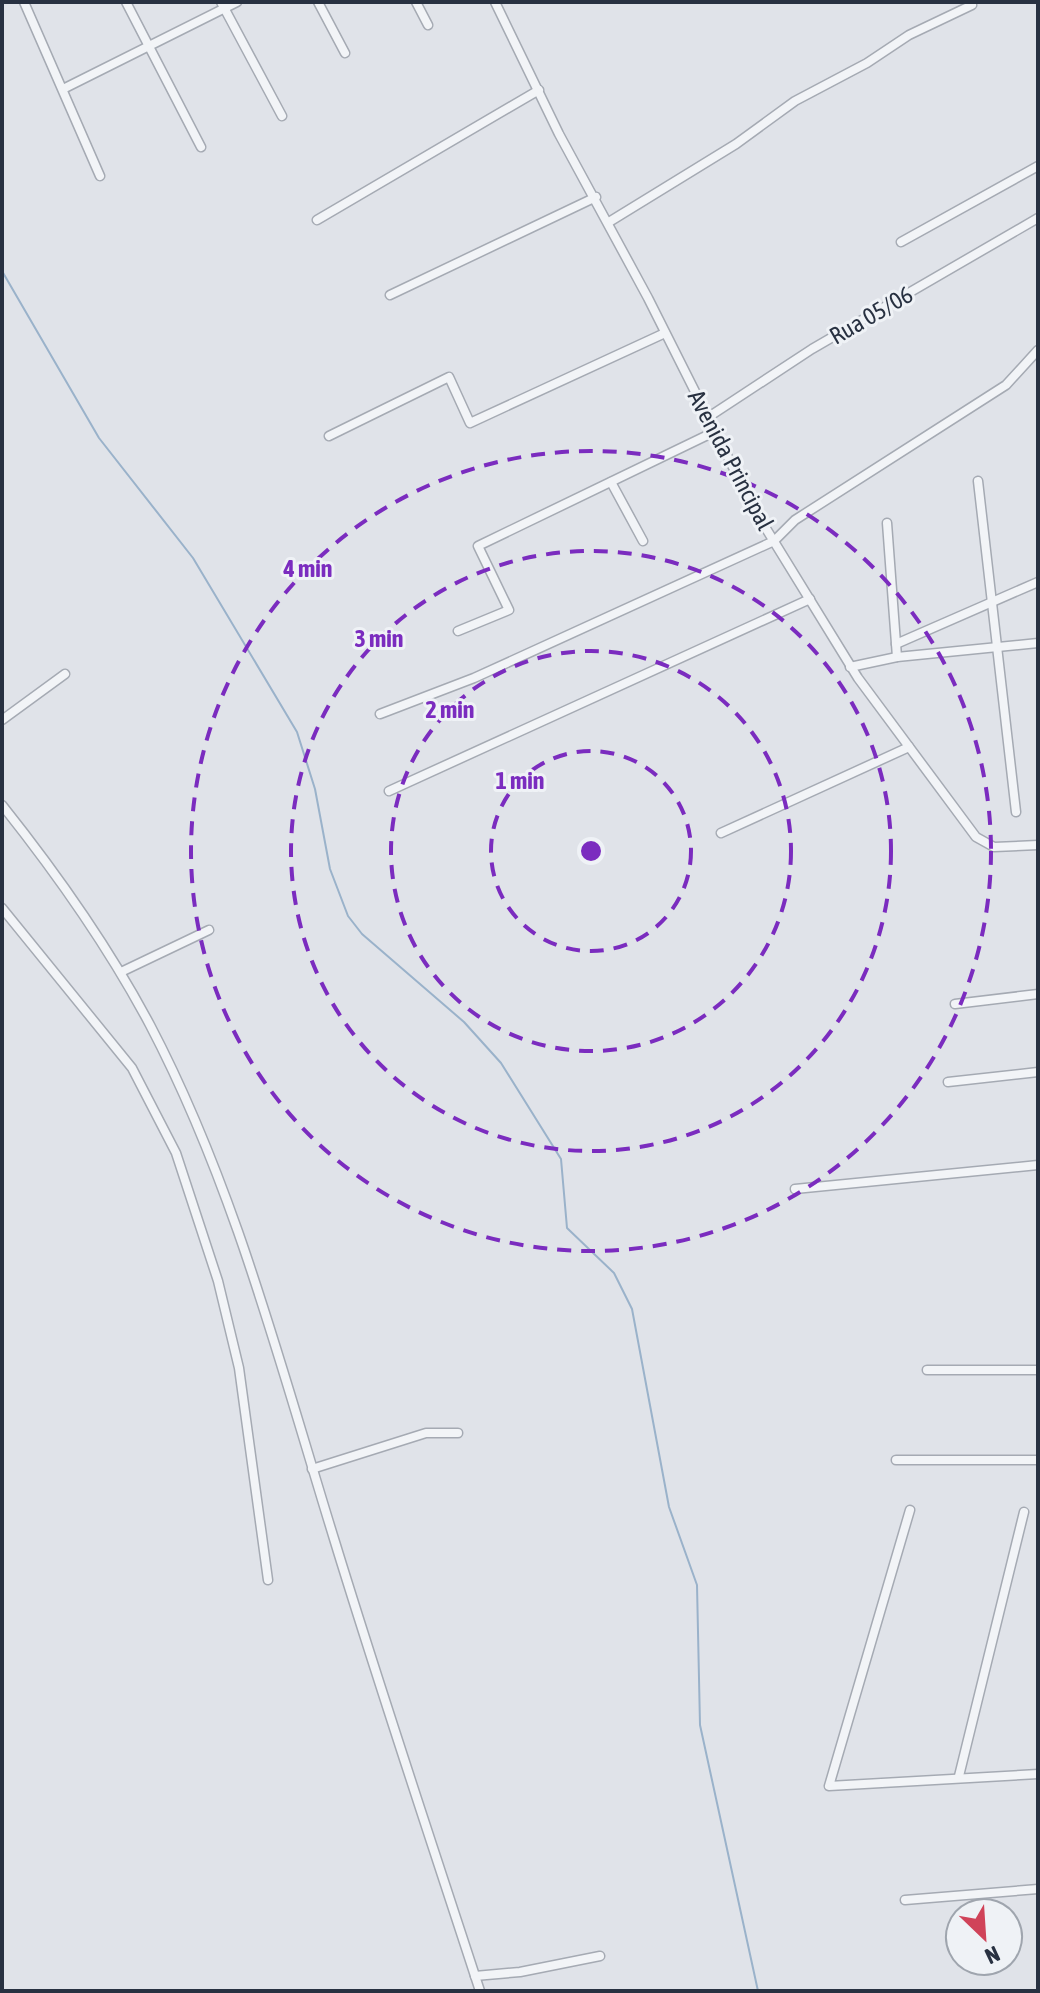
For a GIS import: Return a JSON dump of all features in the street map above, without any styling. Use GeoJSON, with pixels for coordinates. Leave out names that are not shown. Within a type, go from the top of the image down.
{"type":"FeatureCollection","features":[{"type":"Feature","properties":{"kind":"street"},"geometry":{"type":"LineString","coordinates":[[24,2],[65,88],[100,176]]}},
{"type":"Feature","properties":{"kind":"street"},"geometry":{"type":"LineString","coordinates":[[126,2],[201,147]]}},
{"type":"Feature","properties":{"kind":"street"},"geometry":{"type":"LineString","coordinates":[[65,88],[223,5],[237,2]]}},
{"type":"Feature","properties":{"kind":"street"},"geometry":{"type":"LineString","coordinates":[[318,2],[345,53]]}},
{"type":"Feature","properties":{"kind":"street"},"geometry":{"type":"LineString","coordinates":[[416,2],[428,25]]}},
{"type":"Feature","properties":{"kind":"street","name":"Avenida Principal"},"geometry":{"type":"LineString","coordinates":[[495,2],[559,134],[609,222],[714,432],[774,541],[850,667],[976,837],[994,847],[1038,845]]}},
{"type":"Feature","properties":{"kind":"street"},"geometry":{"type":"LineString","coordinates":[[223,5],[282,116]]}},
{"type":"Feature","properties":{"kind":"street"},"geometry":{"type":"LineString","coordinates":[[609,222],[736,144],[795,101],[867,63],[909,35],[972,5]]}},
{"type":"Feature","properties":{"kind":"street"},"geometry":{"type":"LineString","coordinates":[[317,220],[539,90]]}},
{"type":"Feature","properties":{"kind":"street"},"geometry":{"type":"LineString","coordinates":[[901,242],[1038,166]]}},
{"type":"Feature","properties":{"kind":"street"},"geometry":{"type":"LineString","coordinates":[[390,295],[595,198]]}},
{"type":"Feature","properties":{"kind":"street","name":"Rua 05/06"},"geometry":{"type":"LineString","coordinates":[[707,418],[812,349],[1038,218]]}},
{"type":"Feature","properties":{"kind":"street"},"geometry":{"type":"LineString","coordinates":[[329,436],[449,377],[470,423],[665,333]]}},
{"type":"Feature","properties":{"kind":"street"},"geometry":{"type":"LineString","coordinates":[[380,714],[474,678],[774,541],[795,520],[1006,385],[1038,350]]}},
{"type":"Feature","properties":{"kind":"street"},"geometry":{"type":"LineString","coordinates":[[458,631],[509,610],[478,546],[714,432]]}},
{"type":"Feature","properties":{"kind":"street"},"geometry":{"type":"LineString","coordinates":[[978,481],[1016,812]]}},
{"type":"Feature","properties":{"kind":"street"},"geometry":{"type":"LineString","coordinates":[[611,482],[643,541]]}},
{"type":"Feature","properties":{"kind":"street"},"geometry":{"type":"LineString","coordinates":[[887,523],[897,657]]}},
{"type":"Feature","properties":{"kind":"street"},"geometry":{"type":"LineString","coordinates":[[896,644],[1038,582]]}},
{"type":"Feature","properties":{"kind":"street"},"geometry":{"type":"LineString","coordinates":[[389,791],[810,599]]}},
{"type":"Feature","properties":{"kind":"street"},"geometry":{"type":"LineString","coordinates":[[850,667],[897,657],[1038,643]]}},
{"type":"Feature","properties":{"kind":"street"},"geometry":{"type":"LineString","coordinates":[[2,720],[65,674]]}},
{"type":"Feature","properties":{"kind":"street"},"geometry":{"type":"LineString","coordinates":[[721,833],[909,747]]}},
{"type":"Feature","properties":{"kind":"street"},"geometry":{"type":"LineString","coordinates":[[2,805],[47,861],[121,972],[191,1112],[241,1239],[480,1991]]}},
{"type":"Feature","properties":{"kind":"street"},"geometry":{"type":"LineString","coordinates":[[2,908],[132,1068],[176,1153],[218,1281],[239,1368],[268,1580]]}},
{"type":"Feature","properties":{"kind":"street"},"geometry":{"type":"LineString","coordinates":[[121,972],[209,930]]}},
{"type":"Feature","properties":{"kind":"street"},"geometry":{"type":"LineString","coordinates":[[955,1004],[1038,994]]}},
{"type":"Feature","properties":{"kind":"street"},"geometry":{"type":"LineString","coordinates":[[948,1082],[1038,1072]]}},
{"type":"Feature","properties":{"kind":"street"},"geometry":{"type":"LineString","coordinates":[[795,1189],[1038,1165]]}},
{"type":"Feature","properties":{"kind":"street"},"geometry":{"type":"LineString","coordinates":[[927,1370],[1038,1370]]}},
{"type":"Feature","properties":{"kind":"street"},"geometry":{"type":"LineString","coordinates":[[312,1469],[426,1433],[458,1433]]}},
{"type":"Feature","properties":{"kind":"street"},"geometry":{"type":"LineString","coordinates":[[896,1460],[1038,1460]]}},
{"type":"Feature","properties":{"kind":"street"},"geometry":{"type":"LineString","coordinates":[[910,1510],[829,1786],[959,1776],[1038,1774]]}},
{"type":"Feature","properties":{"kind":"street"},"geometry":{"type":"LineString","coordinates":[[959,1776],[1024,1512]]}},
{"type":"Feature","properties":{"kind":"street"},"geometry":{"type":"LineString","coordinates":[[905,1900],[1038,1889]]}},
{"type":"Feature","properties":{"kind":"street"},"geometry":{"type":"LineString","coordinates":[[475,1976],[520,1972],[600,1956]]}},
{"type":"Feature","properties":{"kind":"waterway"},"geometry":{"type":"LineString","coordinates":[[2,271],[99,438],[193,558],[297,732],[315,789],[330,869],[348,916],[362,934],[464,1022],[501,1063],[561,1159],[567,1228],[614,1273],[632,1309],[669,1507],[697,1585],[700,1725],[758,1991]]}}]}
